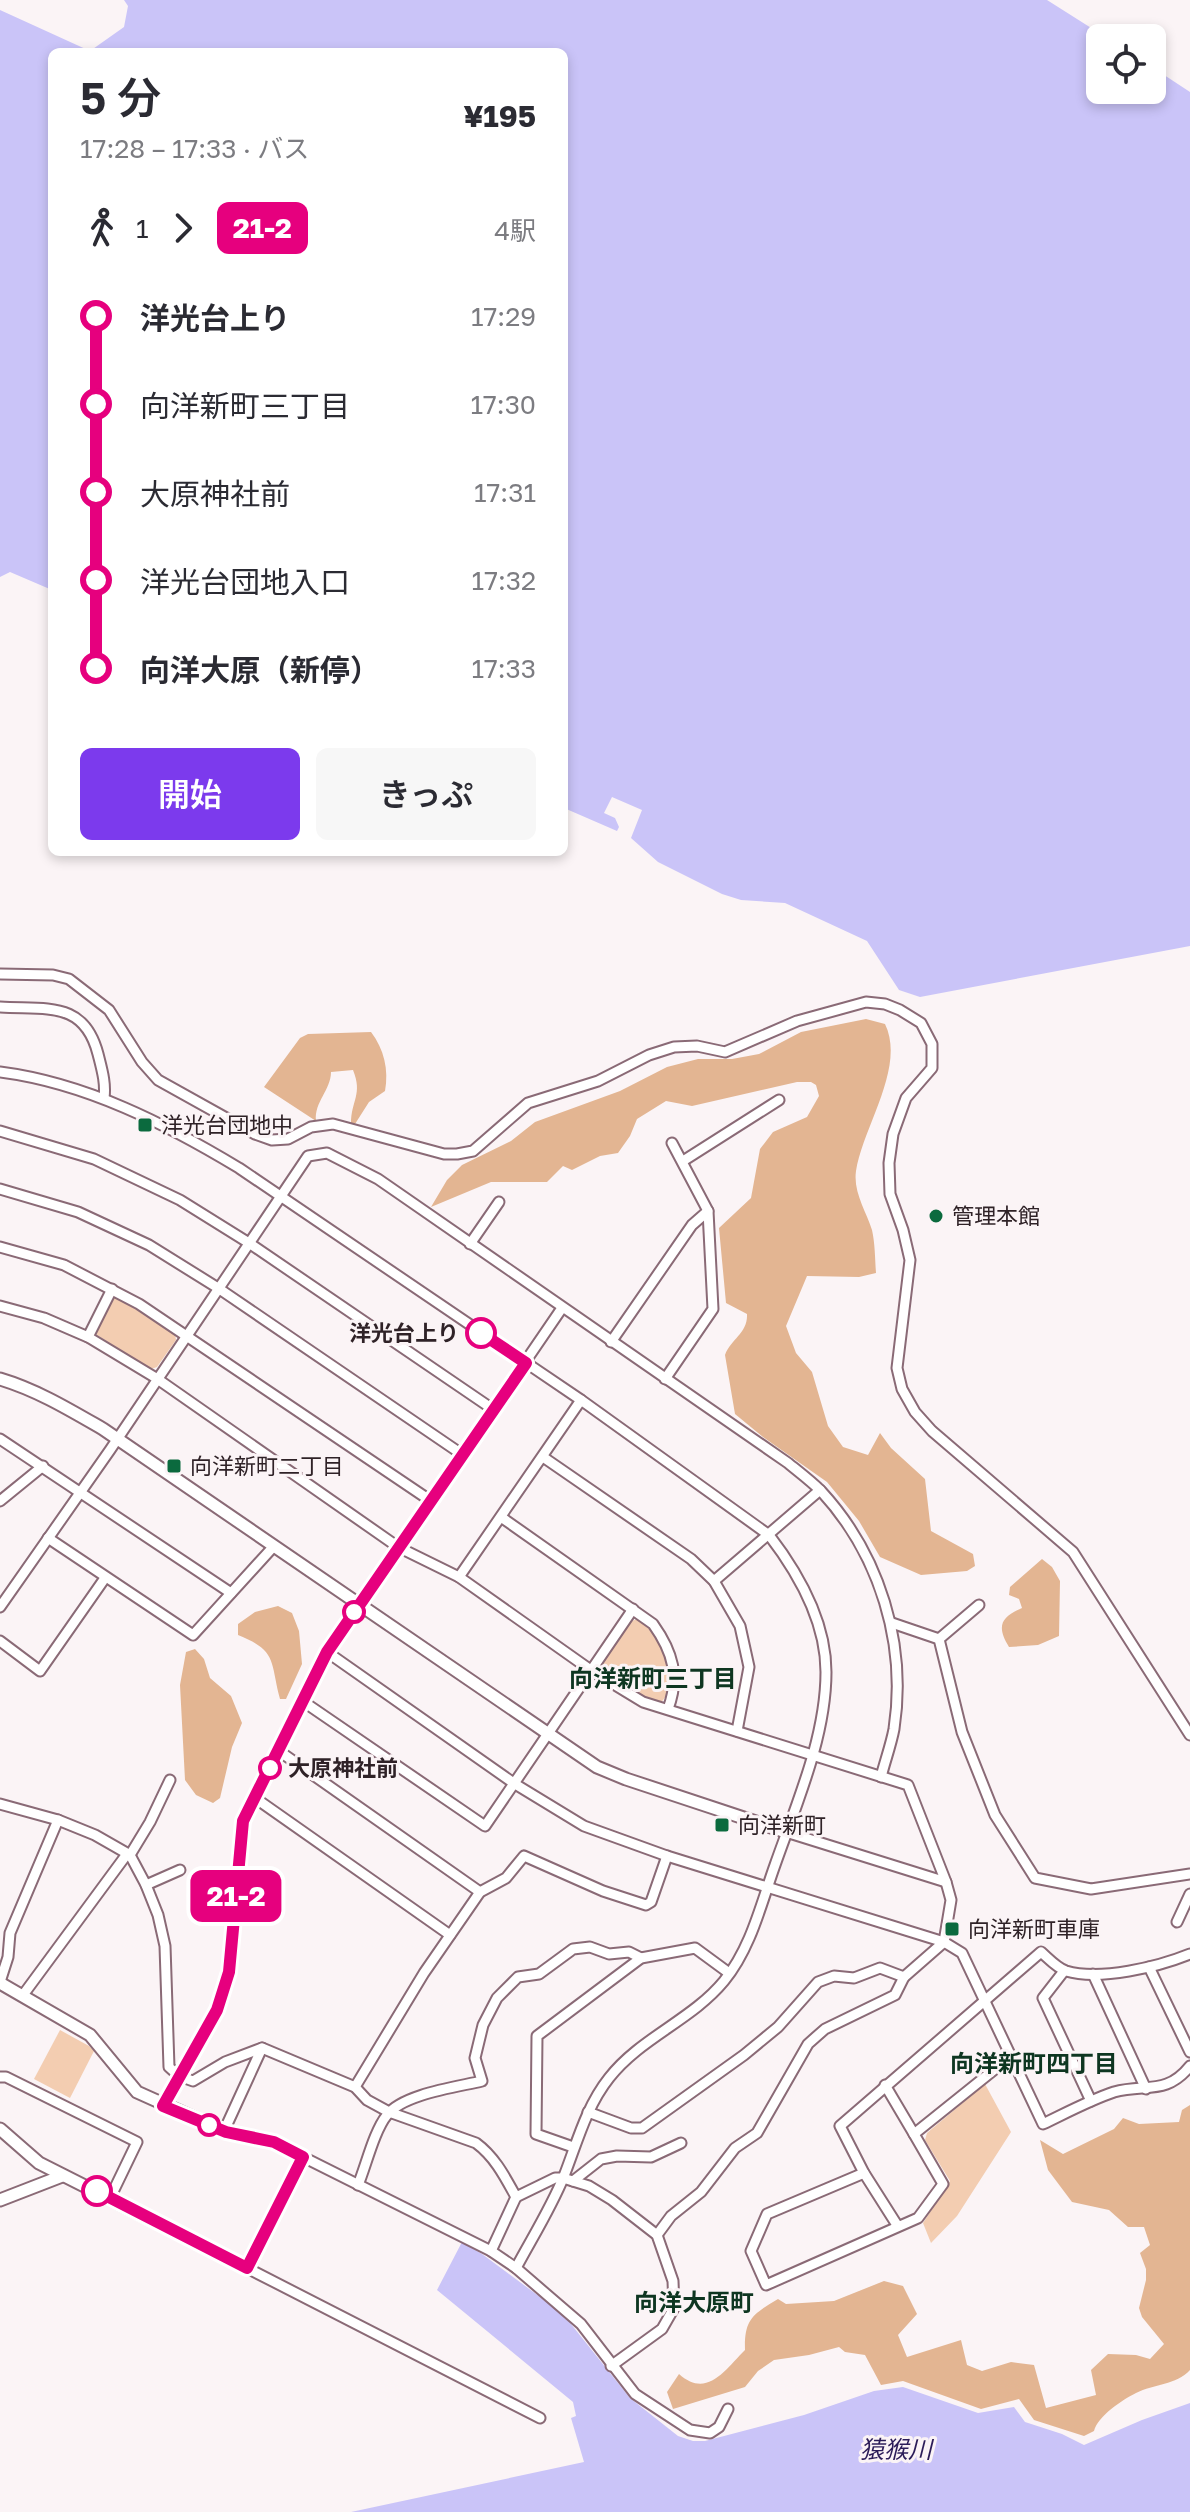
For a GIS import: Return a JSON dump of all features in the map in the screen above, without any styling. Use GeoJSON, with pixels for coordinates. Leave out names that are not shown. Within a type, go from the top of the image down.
{"type":"FeatureCollection","features":[{"type":"Feature","properties":{"kind":"street"},"geometry":{"type":"LineString","coordinates":[[0,974],[53,975],[69,979],[109,1010],[142,1062],[158,1080],[255,1134],[272,1140],[288,1139],[311,1127],[333,1124],[444,1154],[473,1151],[528,1103],[598,1081],[649,1055],[674,1047],[697,1046],[725,1052],[797,1021],[866,1002],[885,1004],[921,1023],[932,1044],[932,1068],[906,1098],[893,1134],[889,1163],[890,1194],[910,1260],[898,1349],[897,1368],[902,1389],[915,1412],[932,1431],[1073,1552],[1190,1735]]}},
{"type":"Feature","properties":{"kind":"street"},"geometry":{"type":"LineString","coordinates":[[0,1007],[66,1011],[82,1021],[94,1037],[106,1086],[104,1098]]}},
{"type":"Feature","properties":{"kind":"street"},"geometry":{"type":"LineString","coordinates":[[0,1072],[104,1098],[202,1146],[282,1197],[581,1400],[769,1535],[787,1558],[807,1593],[821,1633],[826,1672],[821,1714],[812,1755],[750,1937],[729,1973],[701,2004],[626,2059],[608,2079],[588,2112],[573,2147],[568,2179],[516,2268]]}},
{"type":"Feature","properties":{"kind":"street"},"geometry":{"type":"LineString","coordinates":[[683,1161],[779,1100]]}},
{"type":"Feature","properties":{"kind":"street"},"geometry":{"type":"LineString","coordinates":[[0,1131],[94,1159],[180,1200],[249,1243],[494,1410]]}},
{"type":"Feature","properties":{"kind":"street"},"geometry":{"type":"LineString","coordinates":[[665,1379],[713,1309],[708,1211],[672,1143]]}},
{"type":"Feature","properties":{"kind":"street"},"geometry":{"type":"LineString","coordinates":[[0,1607],[308,1156],[327,1153],[378,1179],[788,1463],[820,1490],[850,1527],[874,1571],[892,1623],[897,1685],[894,1730],[881,1777]]}},
{"type":"Feature","properties":{"kind":"street"},"geometry":{"type":"LineString","coordinates":[[0,1189],[78,1212],[149,1245],[218,1288],[463,1455]]}},
{"type":"Feature","properties":{"kind":"street"},"geometry":{"type":"LineString","coordinates":[[470,1244],[499,1202]]}},
{"type":"Feature","properties":{"kind":"street"},"geometry":{"type":"LineString","coordinates":[[611,1342],[684,1236],[708,1211]]}},
{"type":"Feature","properties":{"kind":"street"},"geometry":{"type":"LineString","coordinates":[[0,1247],[64,1265],[112,1289],[187,1334],[431,1501]]}},
{"type":"Feature","properties":{"kind":"street"},"geometry":{"type":"LineString","coordinates":[[88,1337],[112,1289]]}},
{"type":"Feature","properties":{"kind":"street"},"geometry":{"type":"LineString","coordinates":[[0,1306],[44,1318],[88,1337],[156,1378],[398,1547],[459,1577],[592,1671],[643,1702],[908,1785],[951,1900],[944,1942],[904,1977],[895,1995],[825,2029],[808,2044],[757,2133],[735,2148],[701,2192],[671,2216],[657,2235]]}},
{"type":"Feature","properties":{"kind":"street"},"geometry":{"type":"LineString","coordinates":[[163,2106],[217,2010],[229,1972],[243,1821],[301,1700],[327,1652],[562,1308]]}},
{"type":"Feature","properties":{"kind":"street"},"geometry":{"type":"LineString","coordinates":[[0,1379],[18,1384],[72,1411],[117,1439],[597,1767],[786,1832],[946,1882]]}},
{"type":"Feature","properties":{"kind":"street"},"geometry":{"type":"LineString","coordinates":[[459,1577],[581,1400]]}},
{"type":"Feature","properties":{"kind":"street"},"geometry":{"type":"LineString","coordinates":[[0,1439],[231,1593]]}},
{"type":"Feature","properties":{"kind":"street"},"geometry":{"type":"LineString","coordinates":[[543,1457],[691,1559],[714,1581],[740,1626],[749,1667],[737,1731]]}},
{"type":"Feature","properties":{"kind":"street"},"geometry":{"type":"LineString","coordinates":[[0,1501],[43,1466]]}},
{"type":"Feature","properties":{"kind":"street"},"geometry":{"type":"LineString","coordinates":[[714,1581],[820,1490]]}},
{"type":"Feature","properties":{"kind":"street"},"geometry":{"type":"LineString","coordinates":[[501,1517],[653,1624],[671,1656],[675,1681],[668,1709]]}},
{"type":"Feature","properties":{"kind":"street"},"geometry":{"type":"LineString","coordinates":[[48,1538],[193,1635],[274,1546]]}},
{"type":"Feature","properties":{"kind":"street"},"geometry":{"type":"LineString","coordinates":[[0,1641],[40,1671],[105,1578]]}},
{"type":"Feature","properties":{"kind":"street"},"geometry":{"type":"LineString","coordinates":[[939,1639],[979,1605]]}},
{"type":"Feature","properties":{"kind":"street"},"geometry":{"type":"LineString","coordinates":[[301,1700],[485,1826],[633,1609]]}},
{"type":"Feature","properties":{"kind":"street"},"geometry":{"type":"LineString","coordinates":[[892,1623],[939,1639]]}},
{"type":"Feature","properties":{"kind":"street"},"geometry":{"type":"LineString","coordinates":[[939,1639],[962,1732],[995,1815],[1035,1878],[1091,1889],[1190,1874]]}},
{"type":"Feature","properties":{"kind":"street"},"geometry":{"type":"LineString","coordinates":[[327,1652],[515,1784],[584,1826],[667,1856],[944,1942],[962,1953],[1043,2124],[1117,2091],[1164,2087],[1190,2066]]}},
{"type":"Feature","properties":{"kind":"street"},"geometry":{"type":"LineString","coordinates":[[279,1751],[480,1892]]}},
{"type":"Feature","properties":{"kind":"street"},"geometry":{"type":"LineString","coordinates":[[23,1995],[128,1855],[150,1822],[170,1780]]}},
{"type":"Feature","properties":{"kind":"street"},"geometry":{"type":"LineString","coordinates":[[255,1798],[450,1935]]}},
{"type":"Feature","properties":{"kind":"street"},"geometry":{"type":"LineString","coordinates":[[0,1804],[58,1820],[95,1835],[128,1855],[146,1885],[158,1915],[165,1946],[169,2067],[179,2076],[193,2081],[225,2062],[262,2048],[355,2087],[367,2100],[389,2112],[476,2143],[487,2151],[516,2197]]}},
{"type":"Feature","properties":{"kind":"street"},"geometry":{"type":"LineString","coordinates":[[58,1820],[10,1933],[8,1957],[0,1982],[90,2035],[137,2092],[224,2131],[274,2142],[491,2251],[516,2268],[581,2324],[635,2394],[690,2430],[710,2433],[719,2427],[728,2409]]}},
{"type":"Feature","properties":{"kind":"street"},"geometry":{"type":"LineString","coordinates":[[355,2087],[480,1892],[506,1878],[524,1856],[603,1891],[646,1905],[651,1902],[667,1856]]}},
{"type":"Feature","properties":{"kind":"street"},"geometry":{"type":"LineString","coordinates":[[146,1885],[180,1870]]}},
{"type":"Feature","properties":{"kind":"street"},"geometry":{"type":"LineString","coordinates":[[1177,1922],[1190,1894]]}},
{"type":"Feature","properties":{"kind":"street"},"geometry":{"type":"LineString","coordinates":[[358,2185],[389,2112],[420,2096],[482,2081],[475,2058],[483,2025],[497,1998],[518,1977],[539,1974],[573,1949],[590,1947],[609,1954],[629,1952],[641,1958]]}},
{"type":"Feature","properties":{"kind":"street"},"geometry":{"type":"LineString","coordinates":[[573,2147],[536,2134],[537,2036],[641,1958],[695,1948],[729,1973]]}},
{"type":"Feature","properties":{"kind":"street"},"geometry":{"type":"LineString","coordinates":[[897,2225],[864,2173],[840,2126],[1041,1952],[1064,1971],[1093,1974],[1149,1967],[1190,1954]]}},
{"type":"Feature","properties":{"kind":"street"},"geometry":{"type":"LineString","coordinates":[[1149,1967],[1190,2052]]}},
{"type":"Feature","properties":{"kind":"street"},"geometry":{"type":"LineString","coordinates":[[588,2112],[631,2128],[642,2128],[778,2027],[818,1982],[834,1976],[854,1978],[880,1968],[904,1977]]}},
{"type":"Feature","properties":{"kind":"street"},"geometry":{"type":"LineString","coordinates":[[1064,1971],[1043,1998],[1091,2101]]}},
{"type":"Feature","properties":{"kind":"street"},"geometry":{"type":"LineString","coordinates":[[1093,1974],[1146,2089]]}},
{"type":"Feature","properties":{"kind":"street"},"geometry":{"type":"LineString","coordinates":[[224,2131],[262,2048]]}},
{"type":"Feature","properties":{"kind":"street"},"geometry":{"type":"LineString","coordinates":[[914,2134],[1010,2057]]}},
{"type":"Feature","properties":{"kind":"street"},"geometry":{"type":"LineString","coordinates":[[0,2077],[6,2077],[137,2142],[110,2198]]}},
{"type":"Feature","properties":{"kind":"street"},"geometry":{"type":"LineString","coordinates":[[864,2173],[767,2214],[751,2251],[766,2285],[918,2218],[943,2184],[885,2085]]}},
{"type":"Feature","properties":{"kind":"street"},"geometry":{"type":"LineString","coordinates":[[0,2129],[39,2163],[62,2176],[540,2418]]}},
{"type":"Feature","properties":{"kind":"street"},"geometry":{"type":"LineString","coordinates":[[568,2179],[609,2156],[651,2157],[681,2143]]}},
{"type":"Feature","properties":{"kind":"street"},"geometry":{"type":"LineString","coordinates":[[247,2268],[303,2157]]}},
{"type":"Feature","properties":{"kind":"street"},"geometry":{"type":"LineString","coordinates":[[0,2200],[62,2176]]}},
{"type":"Feature","properties":{"kind":"street"},"geometry":{"type":"LineString","coordinates":[[491,2251],[516,2197],[555,2178],[589,2186],[657,2235],[673,2281],[674,2308],[662,2329],[611,2366]]}},
{"type":"Feature","properties":{"kind":"shaded area"},"geometry":{"type":"Polygon","coordinates":[[[866,1019],[885,1024],[890,1041],[887,1078],[856,1171],[858,1194],[873,1235],[876,1273],[859,1277],[807,1276],[786,1326],[796,1353],[812,1372],[828,1426],[843,1447],[868,1455],[880,1433],[891,1448],[925,1479],[931,1531],[973,1554],[975,1566],[967,1571],[921,1575],[880,1557],[859,1521],[827,1482],[735,1414],[725,1355],[745,1326],[747,1314],[726,1303],[719,1228],[751,1198],[760,1149],[773,1132],[807,1117],[819,1096],[816,1085],[797,1082],[692,1106],[666,1101],[637,1119],[618,1153],[600,1156],[572,1170],[563,1166],[547,1182],[491,1182],[431,1207],[447,1180],[462,1165],[511,1141],[535,1122],[620,1091],[667,1067],[698,1059],[732,1059],[759,1054],[801,1032],[866,1019]]]}},
{"type":"Feature","properties":{"kind":"shaded area"},"geometry":{"type":"Polygon","coordinates":[[[371,1032],[384,1060],[385,1091],[369,1102],[355,1124],[351,1124],[357,1092],[353,1070],[331,1072],[316,1121],[264,1087],[300,1038],[308,1034],[371,1032]]]}},
{"type":"Feature","properties":{"kind":"shaded area"},"geometry":{"type":"Polygon","coordinates":[[[116,1297],[175,1333],[176,1340],[157,1367],[151,1369],[97,1335],[95,1331],[110,1299],[116,1297]]]}},
{"type":"Feature","properties":{"kind":"shaded area"},"geometry":{"type":"Polygon","coordinates":[[[1042,1559],[1052,1567],[1060,1581],[1059,1636],[1038,1645],[1009,1647],[1003,1633],[1003,1623],[1009,1615],[1022,1608],[1019,1599],[1009,1595],[1010,1587],[1042,1559]]]}},
{"type":"Feature","properties":{"kind":"shaded area"},"geometry":{"type":"Polygon","coordinates":[[[278,1606],[292,1613],[299,1631],[302,1664],[286,1699],[280,1699],[273,1667],[266,1653],[238,1635],[238,1624],[255,1612],[278,1606]]]}},
{"type":"Feature","properties":{"kind":"shaded area"},"geometry":{"type":"Polygon","coordinates":[[[638,1619],[657,1637],[668,1661],[669,1689],[660,1703],[638,1695],[601,1671],[600,1667],[631,1621],[638,1619]]]}},
{"type":"Feature","properties":{"kind":"shaded area"},"geometry":{"type":"Polygon","coordinates":[[[195,1649],[204,1659],[210,1678],[231,1696],[242,1723],[232,1747],[220,1798],[213,1803],[196,1795],[185,1780],[180,1685],[186,1652],[195,1649]]]}},
{"type":"Feature","properties":{"kind":"shaded area"},"geometry":{"type":"Polygon","coordinates":[[[60,2030],[94,2051],[70,2098],[34,2079],[60,2030]]]}},
{"type":"Feature","properties":{"kind":"shaded area"},"geometry":{"type":"Polygon","coordinates":[[[985,2084],[1011,2132],[957,2216],[931,2243],[923,2223],[950,2181],[925,2140],[927,2133],[985,2084]]]}},
{"type":"Feature","properties":{"kind":"shaded area"},"geometry":{"type":"Polygon","coordinates":[[[1190,2105],[1190,2370],[1178,2379],[1143,2390],[1124,2400],[1105,2414],[1094,2431],[1084,2436],[1034,2420],[1019,2399],[981,2409],[903,2381],[881,2385],[865,2355],[845,2352],[839,2347],[774,2360],[758,2371],[745,2387],[673,2409],[667,2392],[679,2374],[698,2384],[707,2383],[723,2373],[745,2350],[746,2331],[752,2318],[769,2304],[778,2299],[786,2304],[834,2301],[884,2281],[903,2286],[917,2314],[898,2335],[907,2357],[961,2340],[967,2365],[982,2371],[1011,2362],[1034,2365],[1046,2408],[1096,2395],[1091,2370],[1108,2354],[1150,2359],[1164,2344],[1142,2317],[1139,2308],[1146,2280],[1140,2253],[1150,2245],[1144,2227],[1128,2227],[1109,2210],[1072,2202],[1048,2170],[1040,2140],[1063,2154],[1114,2129],[1123,2118],[1139,2124],[1179,2122],[1182,2110],[1190,2105]]]}},
{"type":"Feature","properties":{"kind":"water"},"geometry":{"type":"Polygon","coordinates":[[[124,0],[1047,0],[1086,25],[1086,104],[1166,104],[1166,76],[1190,92],[1190,946],[920,997],[899,990],[867,941],[785,903],[741,900],[722,894],[658,862],[631,838],[642,810],[612,797],[604,813],[615,818],[619,827],[617,831],[568,810],[568,48],[94,48],[124,27],[128,6],[124,0]]]}},
{"type":"Feature","properties":{"kind":"water"},"geometry":{"type":"Polygon","coordinates":[[[0,10],[83,48],[48,48],[48,588],[10,572],[0,577],[0,10]]]}},
{"type":"Feature","properties":{"kind":"water","name":"猿猴川"},"geometry":{"type":"Polygon","coordinates":[[[462,2242],[563,2314],[630,2398],[678,2436],[705,2441],[804,2415],[874,2391],[903,2387],[978,2413],[1014,2407],[1025,2422],[1084,2445],[1190,2403],[1190,2512],[351,2512],[584,2462],[571,2418],[576,2416],[573,2402],[437,2290],[462,2242]]]}},
{"type":"Feature","properties":{"kind":"bus line","name":"21-2"},"geometry":{"type":"LineString","coordinates":[[97,2191],[247,2268],[303,2157],[274,2142],[226,2132],[163,2106],[217,2010],[229,1972],[243,1821],[301,1700],[327,1652],[526,1363],[481,1333]]}},
{"type":"Feature","properties":{"kind":"place","name":"洋光台団地中"},"geometry":{"type":"Point","coordinates":[145,1125]}},
{"type":"Feature","properties":{"kind":"place","name":"管理本館"},"geometry":{"type":"Point","coordinates":[936,1216]}},
{"type":"Feature","properties":{"kind":"place","name":"洋光台上り"},"geometry":{"type":"Point","coordinates":[481,1333]}},
{"type":"Feature","properties":{"kind":"place","name":"向洋新町二丁目"},"geometry":{"type":"Point","coordinates":[174,1466]}},
{"type":"Feature","properties":{"kind":"place","name":"大原神社前"},"geometry":{"type":"Point","coordinates":[270,1768]}},
{"type":"Feature","properties":{"kind":"place","name":"向洋新町"},"geometry":{"type":"Point","coordinates":[722,1825]}},
{"type":"Feature","properties":{"kind":"place","name":"向洋新町車庫"},"geometry":{"type":"Point","coordinates":[952,1929]}},
{"type":"Feature","properties":{"kind":"district","name":"向洋新町三丁目"},"geometry":{"type":"Point","coordinates":[653,1679]}},
{"type":"Feature","properties":{"kind":"district","name":"向洋新町四丁目"},"geometry":{"type":"Point","coordinates":[1034,2064]}},
{"type":"Feature","properties":{"kind":"district","name":"向洋大原町"},"geometry":{"type":"Point","coordinates":[694,2303]}}]}
